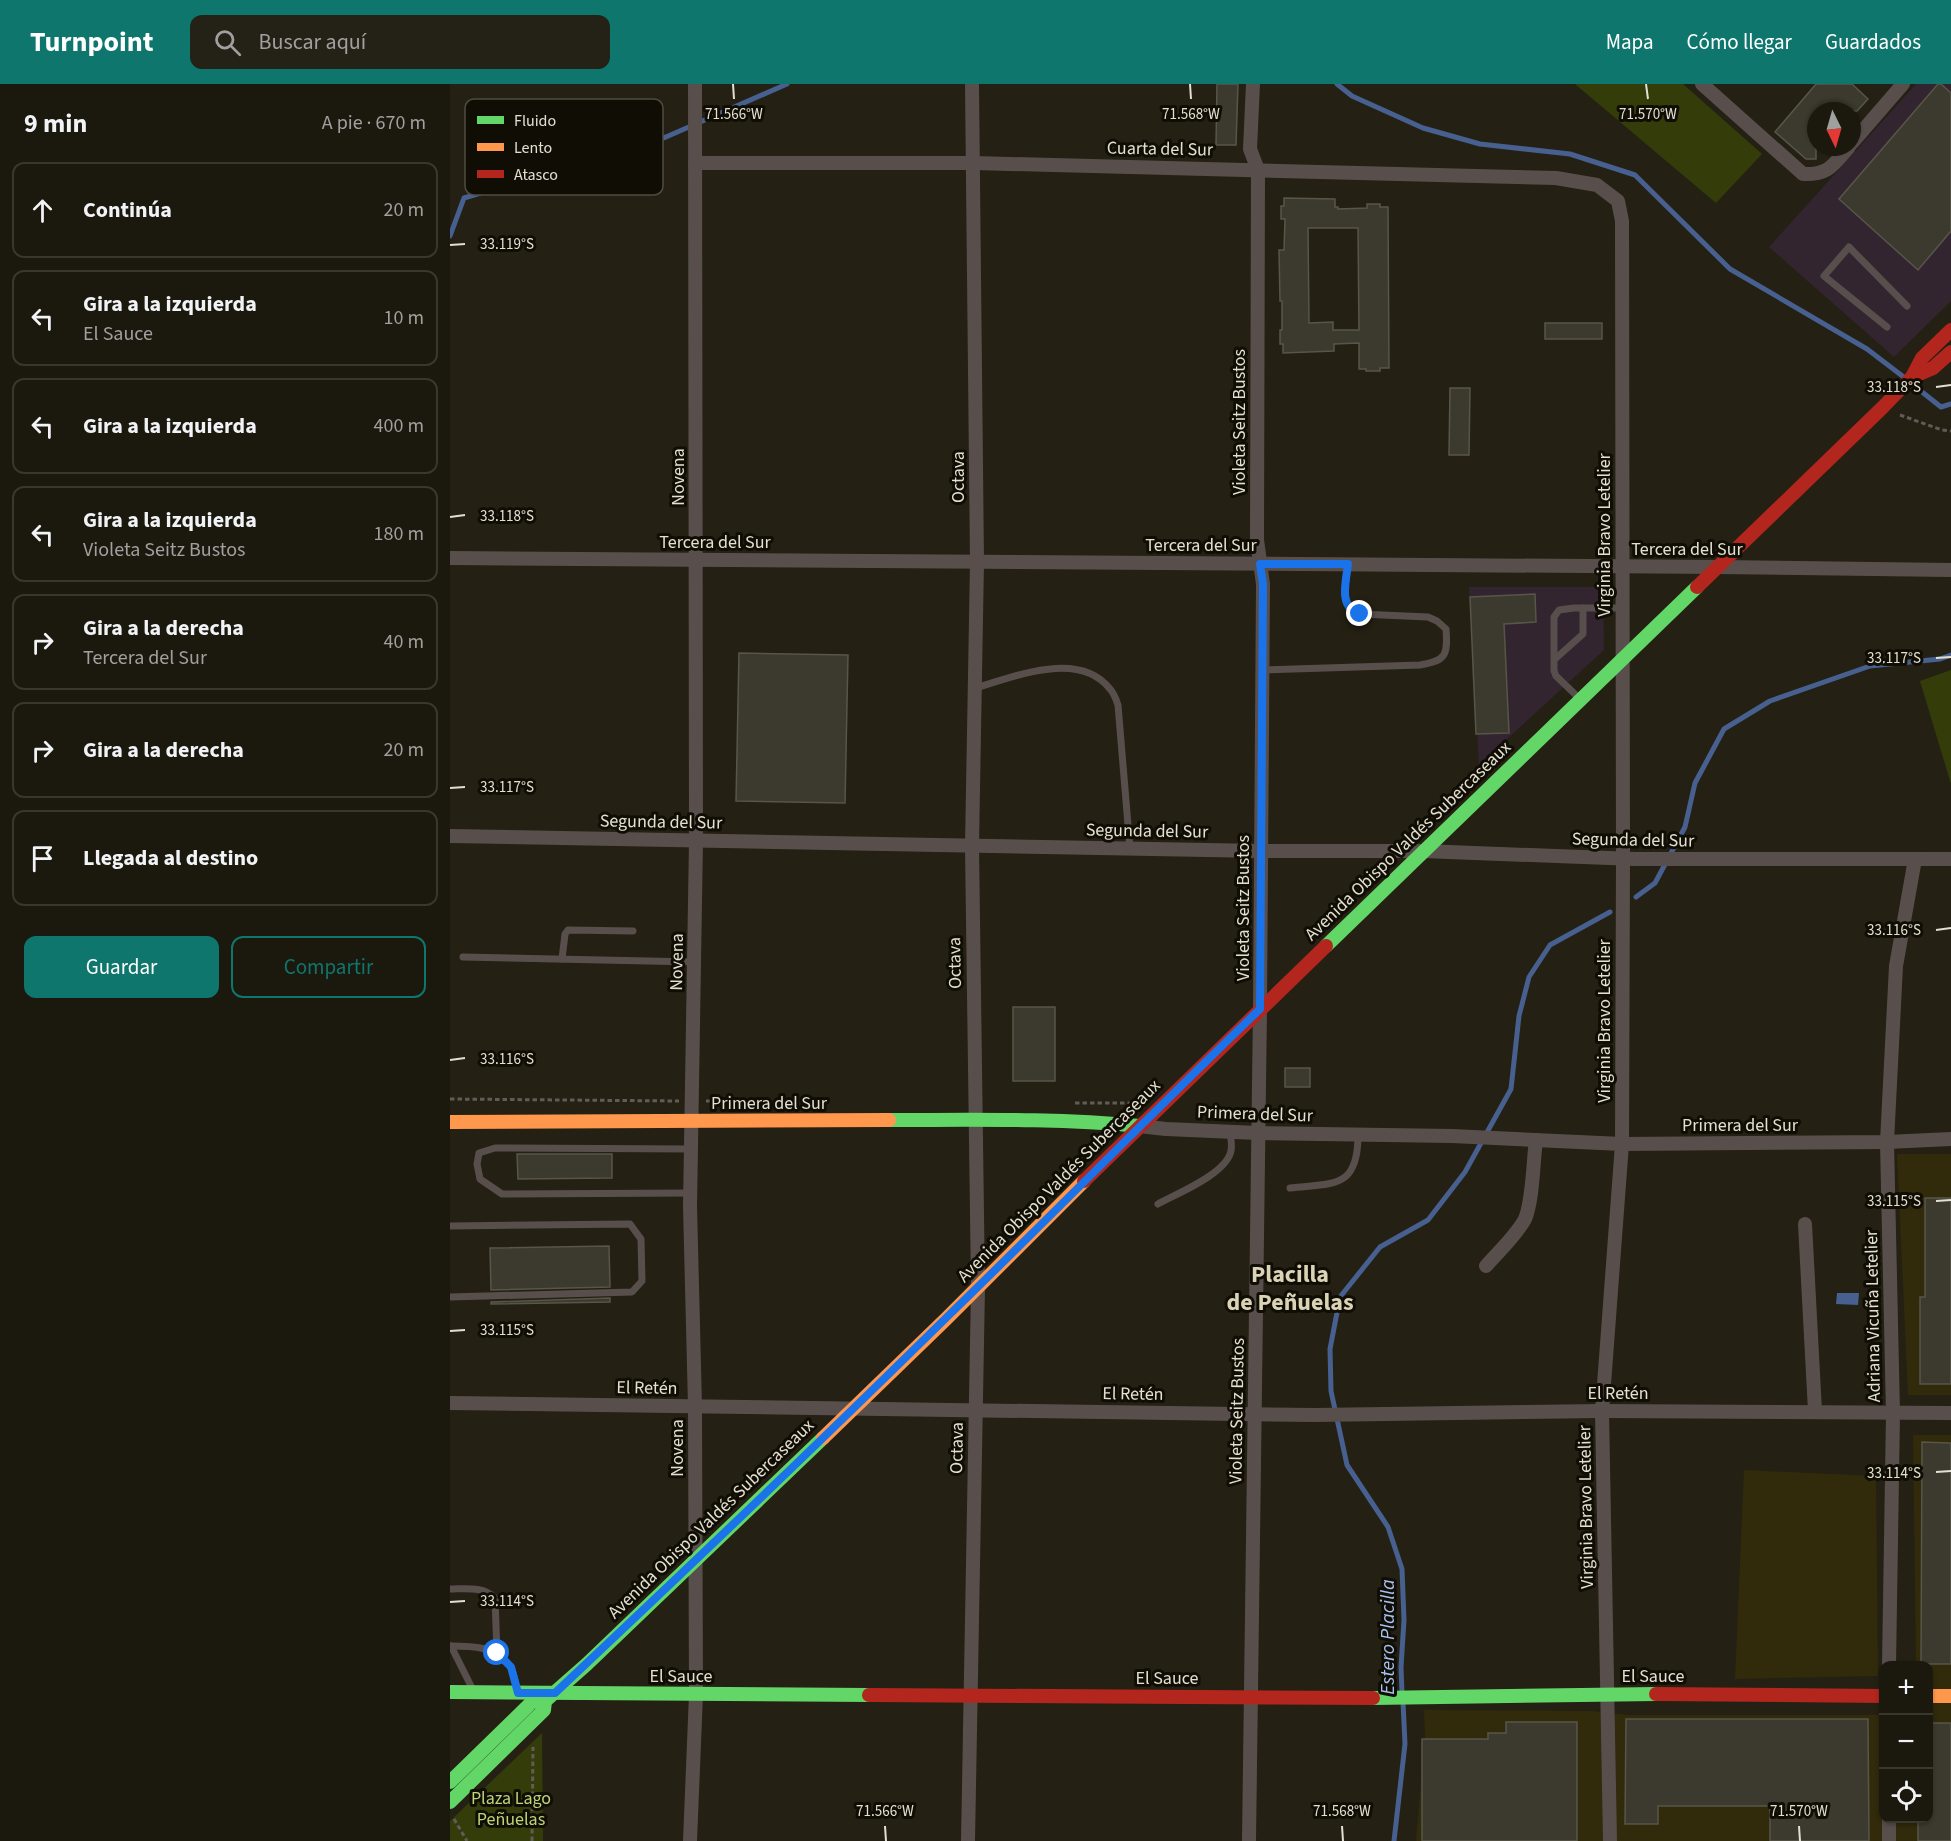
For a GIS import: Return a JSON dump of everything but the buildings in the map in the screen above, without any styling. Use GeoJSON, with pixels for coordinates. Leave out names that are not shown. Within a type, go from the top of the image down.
{"type":"FeatureCollection","features":[{"type":"Feature","properties":{"kind":"street","name":"Novena"},"geometry":{"type":"LineString","coordinates":[[690,1841],[696,1694],[695,1407],[691,1193],[696,841],[694,84]]}},
{"type":"Feature","properties":{"kind":"street","name":"Octava"},"geometry":{"type":"LineString","coordinates":[[968,1841],[978,1287],[972,846],[977,562],[972,84]]}},
{"type":"Feature","properties":{"kind":"street","name":"Violeta Seitz Bustos"},"geometry":{"type":"LineString","coordinates":[[1249,1841],[1263,584],[1257,540],[1258,170],[1250,149],[1253,84]]}},
{"type":"Feature","properties":{"kind":"street"},"geometry":{"type":"LineString","coordinates":[[1702,84],[1717,89],[1803,174],[1827,171],[1841,156]]}},
{"type":"Feature","properties":{"kind":"street"},"geometry":{"type":"LineString","coordinates":[[1861,133],[1903,84]]}},
{"type":"Feature","properties":{"kind":"street","name":"Cuarta del Sur"},"geometry":{"type":"LineString","coordinates":[[695,163],[974,163],[1556,178],[1597,185],[1618,201]]}},
{"type":"Feature","properties":{"kind":"street","name":"Virginia Bravo Letelier"},"geometry":{"type":"LineString","coordinates":[[1610,1841],[1602,1411],[1622,1144],[1629,859],[1622,659],[1622,221],[1618,201]]}},
{"type":"Feature","properties":{"kind":"street"},"geometry":{"type":"LineString","coordinates":[[1912,377],[1922,358],[1951,330]]}},
{"type":"Feature","properties":{"kind":"street"},"geometry":{"type":"LineString","coordinates":[[1912,377],[1923,375],[1934,368],[1951,352]]}},
{"type":"Feature","properties":{"kind":"street","name":"Avenida Obispo Valdés Subercaseaux"},"geometry":{"type":"LineString","coordinates":[[450,1802],[533,1722],[544,1710],[550,1697],[694,1562],[978,1287],[1139,1126],[1912,377]]}},
{"type":"Feature","properties":{"kind":"street","name":"Tercera del Sur"},"geometry":{"type":"LineString","coordinates":[[450,558],[1951,570]]}},
{"type":"Feature","properties":{"kind":"street","name":"Segunda del Sur"},"geometry":{"type":"LineString","coordinates":[[450,836],[1130,849],[1423,851],[1629,859],[1951,859]]}},
{"type":"Feature","properties":{"kind":"street","name":"Adriana Vicuña Letelier"},"geometry":{"type":"LineString","coordinates":[[1889,1661],[1893,1413],[1887,1142],[1896,966],[1916,859]]}},
{"type":"Feature","properties":{"kind":"street","name":"Primera del Sur"},"geometry":{"type":"LineString","coordinates":[[450,1122],[975,1120],[1107,1123],[1230,1132],[1452,1136],[1622,1144],[1887,1142],[1951,1139]]}},
{"type":"Feature","properties":{"kind":"street"},"geometry":{"type":"LineString","coordinates":[[1486,1266],[1524,1220],[1528,1208],[1536,1140]]}},
{"type":"Feature","properties":{"kind":"street"},"geometry":{"type":"LineString","coordinates":[[1805,1224],[1815,1411]]}},
{"type":"Feature","properties":{"kind":"street","name":"El Retén"},"geometry":{"type":"LineString","coordinates":[[450,1403],[1314,1415],[1602,1411],[1951,1413]]}},
{"type":"Feature","properties":{"kind":"street","name":"El Sauce"},"geometry":{"type":"LineString","coordinates":[[450,1692],[518,1693],[550,1697],[696,1694],[1420,1698],[1608,1693],[1879,1696]]}},
{"type":"Feature","properties":{"kind":"street"},"geometry":{"type":"LineString","coordinates":[[1933,1696],[1951,1696]]}},
{"type":"Feature","properties":{"kind":"street","name":"Avenida Obispo Valdés Subercaseaux"},"geometry":{"type":"LineString","coordinates":[[450,1782],[532,1702],[550,1697]]}},
{"type":"Feature","properties":{"kind":"street"},"geometry":{"type":"LineString","coordinates":[[1889,1823],[1889,1841]]}},
{"type":"Feature","properties":{"kind":"lane"},"geometry":{"type":"LineString","coordinates":[[1887,327],[1824,276],[1849,248],[1907,306]]}},
{"type":"Feature","properties":{"kind":"lane"},"geometry":{"type":"LineString","coordinates":[[1262,670],[1420,665],[1436,663],[1442,659],[1446,652],[1446,628],[1437,621],[1428,617],[1360,614],[1353,612],[1347,606],[1345,597],[1348,564]]}},
{"type":"Feature","properties":{"kind":"lane"},"geometry":{"type":"LineString","coordinates":[[1555,659],[1583,634],[1583,608]]}},
{"type":"Feature","properties":{"kind":"lane"},"geometry":{"type":"LineString","coordinates":[[1581,699],[1556,676],[1554,671],[1554,617],[1559,610],[1622,608]]}},
{"type":"Feature","properties":{"kind":"lane"},"geometry":{"type":"LineString","coordinates":[[975,688],[1048,668],[1069,668],[1088,672],[1112,690],[1118,705],[1130,849]]}},
{"type":"Feature","properties":{"kind":"lane"},"geometry":{"type":"LineString","coordinates":[[562,959],[565,934],[568,930],[633,931]]}},
{"type":"Feature","properties":{"kind":"lane"},"geometry":{"type":"LineString","coordinates":[[463,957],[694,962]]}},
{"type":"Feature","properties":{"kind":"lane"},"geometry":{"type":"LineString","coordinates":[[1158,1204],[1211,1175],[1226,1163],[1231,1151],[1230,1132]]}},
{"type":"Feature","properties":{"kind":"lane"},"geometry":{"type":"LineString","coordinates":[[1290,1188],[1340,1182],[1347,1177],[1353,1170],[1358,1135]]}},
{"type":"Feature","properties":{"kind":"lane"},"geometry":{"type":"LineString","coordinates":[[691,1193],[502,1194],[480,1179],[477,1164],[479,1154],[495,1148],[692,1149]]}},
{"type":"Feature","properties":{"kind":"lane"},"geometry":{"type":"LineString","coordinates":[[450,1226],[630,1224],[641,1239],[642,1281],[632,1292],[450,1297]]}},
{"type":"Feature","properties":{"kind":"lane"},"geometry":{"type":"LineString","coordinates":[[450,1589],[484,1589],[495,1598],[497,1653]]}},
{"type":"Feature","properties":{"kind":"lane"},"geometry":{"type":"LineString","coordinates":[[474,1692],[451,1646],[475,1646],[497,1653],[511,1667],[518,1693]]}},
{"type":"Feature","properties":{"kind":"path"},"geometry":{"type":"LineString","coordinates":[[1881,408],[1942,430],[1951,431]]}},
{"type":"Feature","properties":{"kind":"path"},"geometry":{"type":"LineString","coordinates":[[532,1841],[533,1722]]}},
{"type":"Feature","properties":{"kind":"path"},"geometry":{"type":"LineString","coordinates":[[453,1818],[467,1841]]}},
{"type":"Feature","properties":{"kind":"shaded area"},"geometry":{"type":"Polygon","coordinates":[[[1916,84],[1951,84],[1951,301],[1894,357],[1769,247],[1851,156],[1861,156],[1861,145],[1916,84]]]}},
{"type":"Feature","properties":{"kind":"shaded area"},"geometry":{"type":"Polygon","coordinates":[[[1469,587],[1603,587],[1604,650],[1479,765],[1469,587]]]}},
{"type":"Feature","properties":{"kind":"shaded area"},"geometry":{"type":"Polygon","coordinates":[[[1897,1154],[1951,1154],[1951,1395],[1908,1395],[1897,1154]]]}},
{"type":"Feature","properties":{"kind":"shaded area"},"geometry":{"type":"Polygon","coordinates":[[[1913,1435],[1951,1435],[1951,1841],[1416,1841],[1425,1736],[1424,1710],[1592,1711],[1628,1715],[1879,1715],[1879,1823],[1933,1823],[1933,1661],[1916,1661],[1913,1435]]]}},
{"type":"Feature","properties":{"kind":"shaded area"},"geometry":{"type":"Polygon","coordinates":[[[1744,1470],[1876,1476],[1878,1676],[1735,1679],[1744,1470]]]}},
{"type":"Feature","properties":{"kind":"green space"},"geometry":{"type":"Polygon","coordinates":[[[1575,84],[1683,84],[1762,154],[1716,203],[1575,84]]]}},
{"type":"Feature","properties":{"kind":"green space"},"geometry":{"type":"Polygon","coordinates":[[[1951,670],[1951,784],[1920,681],[1951,670]]]}},
{"type":"Feature","properties":{"kind":"green space","name":"Plaza Lago Peñuelas"},"geometry":{"type":"Polygon","coordinates":[[[542,1733],[543,1841],[450,1841],[450,1821],[542,1733]]]}},
{"type":"Feature","properties":{"kind":"water"},"geometry":{"type":"Polygon","coordinates":[[[1837,1293],[1859,1293],[1858,1305],[1836,1304],[1837,1293]]]}},
{"type":"Feature","properties":{"kind":"waterway"},"geometry":{"type":"LineString","coordinates":[[663,138],[787,84]]}},
{"type":"Feature","properties":{"kind":"waterway"},"geometry":{"type":"LineString","coordinates":[[1337,84],[1352,96],[1423,128],[1480,144],[1570,154],[1635,175],[1730,269],[1867,349],[1905,378]]}},
{"type":"Feature","properties":{"kind":"waterway"},"geometry":{"type":"LineString","coordinates":[[450,236],[464,198],[474,195]]}},
{"type":"Feature","properties":{"kind":"waterway"},"geometry":{"type":"LineString","coordinates":[[1912,384],[1941,407],[1951,404]]}},
{"type":"Feature","properties":{"kind":"waterway","name":"Estero Placilla"},"geometry":{"type":"LineString","coordinates":[[1636,897],[1655,883],[1685,827],[1695,783],[1724,729],[1770,701],[1870,666],[1940,659],[1951,655]]}},
{"type":"Feature","properties":{"kind":"waterway","name":"Estero Placilla"},"geometry":{"type":"LineString","coordinates":[[1402,1693],[1404,1620],[1402,1569],[1388,1527],[1347,1465],[1331,1391],[1330,1349],[1340,1297],[1380,1247],[1428,1220],[1465,1172],[1511,1089],[1519,1016],[1529,977],[1550,945],[1610,912]]}},
{"type":"Feature","properties":{"kind":"waterway","name":"Estero Placilla"},"geometry":{"type":"LineString","coordinates":[[1394,1841],[1405,1744],[1403,1702]]}},
{"type":"Feature","properties":{"kind":"traffic: fast"},"geometry":{"type":"LineString","coordinates":[[1326,946],[1697,587]]}},
{"type":"Feature","properties":{"kind":"traffic: fast"},"geometry":{"type":"LineString","coordinates":[[889,1120],[1045,1121],[1139,1126]]}},
{"type":"Feature","properties":{"kind":"traffic: fast"},"geometry":{"type":"LineString","coordinates":[[450,1782],[532,1702],[545,1701],[587,1664],[823,1438]]}},
{"type":"Feature","properties":{"kind":"traffic: fast"},"geometry":{"type":"LineString","coordinates":[[450,1692],[869,1695]]}},
{"type":"Feature","properties":{"kind":"traffic: fast"},"geometry":{"type":"LineString","coordinates":[[1373,1698],[1656,1694]]}},
{"type":"Feature","properties":{"kind":"traffic: fast"},"geometry":{"type":"LineString","coordinates":[[450,1802],[544,1710],[545,1701]]}},
{"type":"Feature","properties":{"kind":"traffic: slow"},"geometry":{"type":"LineString","coordinates":[[450,1122],[889,1120]]}},
{"type":"Feature","properties":{"kind":"traffic: slow"},"geometry":{"type":"LineString","coordinates":[[823,1438],[1084,1181]]}},
{"type":"Feature","properties":{"kind":"traffic: slow"},"geometry":{"type":"LineString","coordinates":[[1933,1696],[1951,1696]]}},
{"type":"Feature","properties":{"kind":"traffic: jam"},"geometry":{"type":"LineString","coordinates":[[1697,587],[1882,408],[1912,377],[1922,358],[1951,330]]}},
{"type":"Feature","properties":{"kind":"traffic: jam"},"geometry":{"type":"LineString","coordinates":[[1912,377],[1933,368],[1951,352]]}},
{"type":"Feature","properties":{"kind":"traffic: jam"},"geometry":{"type":"LineString","coordinates":[[1084,1181],[1326,946]]}},
{"type":"Feature","properties":{"kind":"traffic: jam"},"geometry":{"type":"LineString","coordinates":[[1656,1694],[1879,1696]]}},
{"type":"Feature","properties":{"kind":"traffic: jam"},"geometry":{"type":"LineString","coordinates":[[869,1695],[1373,1698]]}},
{"type":"Feature","properties":{"kind":"district","name":"Placilla de Peñuelas"},"geometry":{"type":"Point","coordinates":[1290,1288]}},
{"type":"Feature","properties":{"kind":"route"},"geometry":{"type":"LineString","coordinates":[[497,1653],[511,1667],[518,1693],[555,1693],[946,1319],[1260,1009],[1263,584],[1260,564],[1348,564],[1345,597],[1347,606],[1353,612],[1360,614]]}}]}
